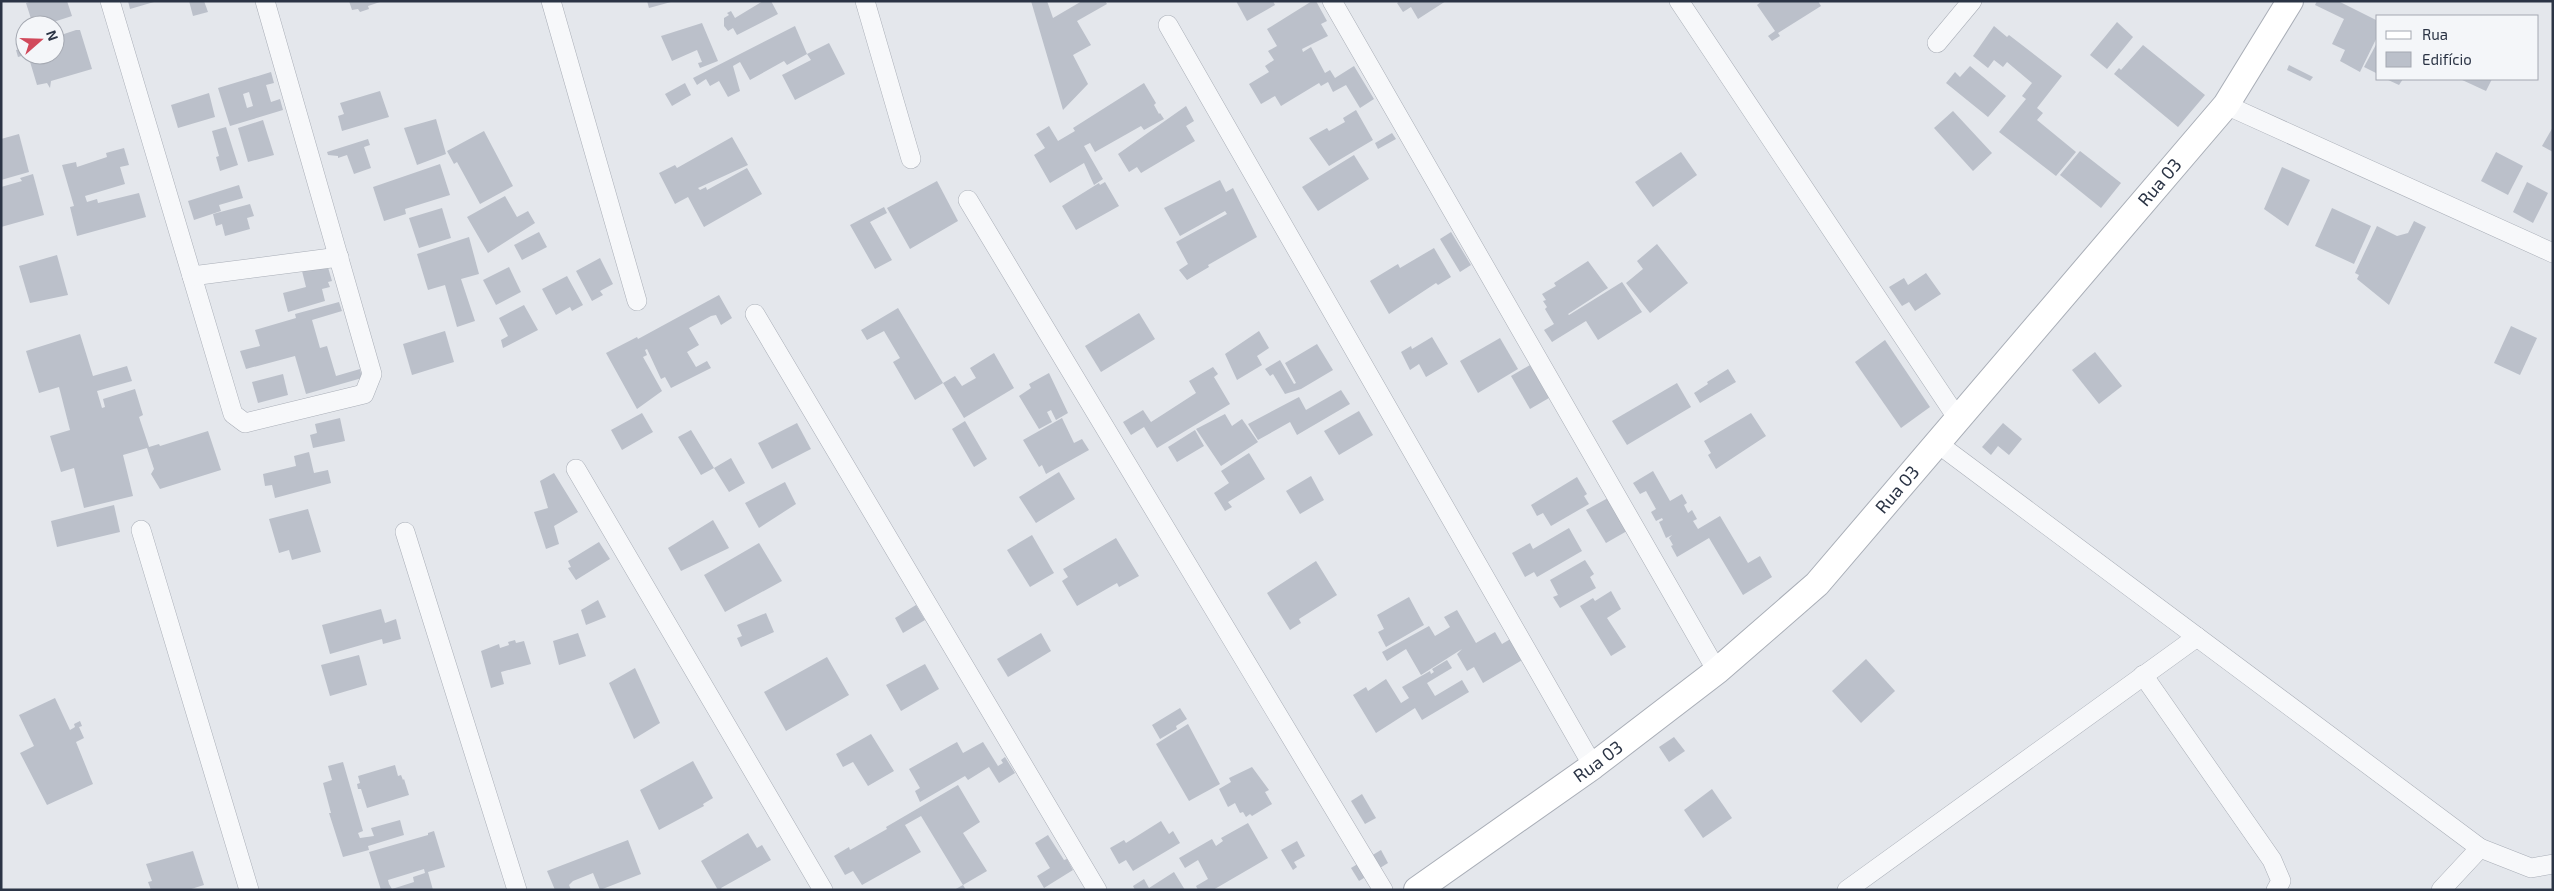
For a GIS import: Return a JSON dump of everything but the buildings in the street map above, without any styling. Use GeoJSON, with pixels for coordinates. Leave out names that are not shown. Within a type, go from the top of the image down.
{"type":"FeatureCollection","features":[{"type":"Feature","properties":{"kind":"street"},"geometry":{"type":"LineString","coordinates":[[110,1],[233,414],[245,423],[364,394],[372,374],[265,1]]}},
{"type":"Feature","properties":{"kind":"street"},"geometry":{"type":"LineString","coordinates":[[552,1],[636,302]]}},
{"type":"Feature","properties":{"kind":"street"},"geometry":{"type":"LineString","coordinates":[[865,1],[911,159]]}},
{"type":"Feature","properties":{"kind":"street"},"geometry":{"type":"LineString","coordinates":[[1332,1],[1717,672]]}},
{"type":"Feature","properties":{"kind":"street"},"geometry":{"type":"LineString","coordinates":[[1679,1],[1958,419]]}},
{"type":"Feature","properties":{"kind":"street"},"geometry":{"type":"LineString","coordinates":[[1937,43],[1972,1]]}},
{"type":"Feature","properties":{"kind":"street","name":"Rua 03"},"geometry":{"type":"LineString","coordinates":[[1417,890],[1593,766],[1717,672],[1817,584],[2226,105],[2290,1]]}},
{"type":"Feature","properties":{"kind":"street"},"geometry":{"type":"LineString","coordinates":[[1168,25],[1593,766]]}},
{"type":"Feature","properties":{"kind":"street"},"geometry":{"type":"LineString","coordinates":[[2226,105],[2553,253]]}},
{"type":"Feature","properties":{"kind":"street"},"geometry":{"type":"LineString","coordinates":[[968,200],[1383,890]]}},
{"type":"Feature","properties":{"kind":"street"},"geometry":{"type":"LineString","coordinates":[[192,276],[339,257]]}},
{"type":"Feature","properties":{"kind":"street"},"geometry":{"type":"LineString","coordinates":[[755,314],[1097,890]]}},
{"type":"Feature","properties":{"kind":"street"},"geometry":{"type":"LineString","coordinates":[[1937,443],[2480,848],[2531,868],[2553,864]]}},
{"type":"Feature","properties":{"kind":"street"},"geometry":{"type":"LineString","coordinates":[[576,470],[823,890]]}},
{"type":"Feature","properties":{"kind":"street"},"geometry":{"type":"LineString","coordinates":[[141,530],[249,890]]}},
{"type":"Feature","properties":{"kind":"street"},"geometry":{"type":"LineString","coordinates":[[405,532],[517,890]]}},
{"type":"Feature","properties":{"kind":"street"},"geometry":{"type":"LineString","coordinates":[[1847,890],[2197,636]]}},
{"type":"Feature","properties":{"kind":"street"},"geometry":{"type":"LineString","coordinates":[[2143,675],[2272,860],[2281,881],[2276,890]]}},
{"type":"Feature","properties":{"kind":"street"},"geometry":{"type":"LineString","coordinates":[[2441,890],[2480,848]]}}]}
